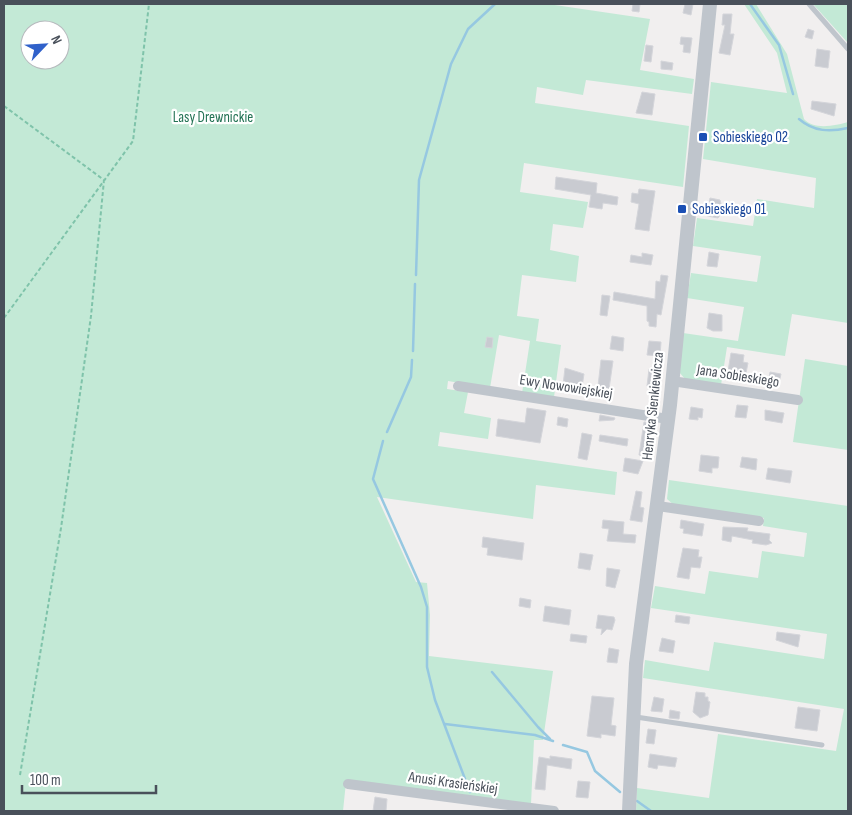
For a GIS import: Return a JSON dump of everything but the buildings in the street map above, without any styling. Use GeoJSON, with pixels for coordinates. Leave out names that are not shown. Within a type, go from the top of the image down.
{"type":"FeatureCollection","features":[{"type":"Feature","properties":{"kind":"street","name":"Henryka Sienkiewicza"},"geometry":{"type":"LineString","coordinates":[[629,811],[636,664],[668,419],[710,4]]}},
{"type":"Feature","properties":{"kind":"street","name":"Jana Sobieskiego"},"geometry":{"type":"LineString","coordinates":[[672,381],[798,400]]}},
{"type":"Feature","properties":{"kind":"street","name":"Ewy Nowowiejskiej"},"geometry":{"type":"LineString","coordinates":[[458,386],[668,419]]}},
{"type":"Feature","properties":{"kind":"street"},"geometry":{"type":"LineString","coordinates":[[658,506],[759,521]]}},
{"type":"Feature","properties":{"kind":"street","name":"Anusi Krasieńskiej"},"geometry":{"type":"LineString","coordinates":[[348,784],[554,811]]}},
{"type":"Feature","properties":{"kind":"lane"},"geometry":{"type":"LineString","coordinates":[[809,4],[848,49]]}},
{"type":"Feature","properties":{"kind":"lane"},"geometry":{"type":"LineString","coordinates":[[632,717],[822,745]]}},
{"type":"Feature","properties":{"kind":"path"},"geometry":{"type":"LineString","coordinates":[[4,318],[133,141],[149,4]]}},
{"type":"Feature","properties":{"kind":"path"},"geometry":{"type":"LineString","coordinates":[[4,106],[104,180]]}},
{"type":"Feature","properties":{"kind":"path"},"geometry":{"type":"LineString","coordinates":[[20,776],[60,528],[91,316],[104,180]]}},
{"type":"Feature","properties":{"kind":"green space","name":"Lasy Drewnickie"},"geometry":{"type":"Polygon","coordinates":[[[4,4],[548,4],[650,19],[640,70],[694,79],[692,94],[586,80],[583,95],[537,87],[535,103],[689,126],[683,187],[524,163],[520,192],[588,202],[583,228],[553,224],[550,250],[579,256],[576,282],[522,275],[517,316],[539,319],[536,341],[561,345],[554,397],[522,393],[530,341],[499,335],[490,388],[448,381],[447,389],[468,392],[464,413],[491,418],[488,439],[440,432],[438,446],[617,472],[615,495],[536,485],[533,519],[377,497],[416,582],[427,583],[430,615],[429,656],[553,671],[543,740],[534,740],[531,804],[346,782],[343,811],[4,811],[4,4]]]}},
{"type":"Feature","properties":{"kind":"green space"},"geometry":{"type":"Polygon","coordinates":[[[744,4],[756,4],[787,54],[804,119],[818,126],[831,126],[848,122],[848,323],[792,314],[785,356],[727,347],[721,385],[686,380],[679,372],[683,333],[738,341],[744,307],[687,298],[691,273],[757,282],[761,256],[693,246],[697,218],[753,226],[757,199],[814,208],[816,178],[703,159],[711,82],[787,93],[777,53],[744,4]]]}},
{"type":"Feature","properties":{"kind":"green space"},"geometry":{"type":"Polygon","coordinates":[[[813,4],[848,4],[848,43],[813,4]]]}},
{"type":"Feature","properties":{"kind":"green space"},"geometry":{"type":"Polygon","coordinates":[[[805,359],[848,366],[848,450],[793,442],[805,359]]]}},
{"type":"Feature","properties":{"kind":"green space"},"geometry":{"type":"Polygon","coordinates":[[[669,480],[848,506],[848,811],[636,811],[637,788],[709,798],[718,734],[836,751],[844,709],[643,678],[645,660],[709,671],[714,642],[824,659],[827,634],[651,608],[655,586],[705,594],[709,571],[758,578],[762,551],[804,557],[807,533],[763,526],[764,518],[674,505],[667,499],[669,480]]]}},
{"type":"Feature","properties":{"kind":"waterway"},"geometry":{"type":"LineString","coordinates":[[416,275],[419,180],[451,64],[468,29],[495,4]]}},
{"type":"Feature","properties":{"kind":"waterway"},"geometry":{"type":"LineString","coordinates":[[750,4],[779,45],[793,94]]}},
{"type":"Feature","properties":{"kind":"waterway"},"geometry":{"type":"LineString","coordinates":[[799,119],[816,129],[835,130],[848,128]]}},
{"type":"Feature","properties":{"kind":"waterway"},"geometry":{"type":"LineString","coordinates":[[413,351],[415,284]]}},
{"type":"Feature","properties":{"kind":"waterway"},"geometry":{"type":"LineString","coordinates":[[387,432],[411,377],[412,360]]}},
{"type":"Feature","properties":{"kind":"waterway"},"geometry":{"type":"LineString","coordinates":[[383,441],[373,479],[421,587],[427,607],[427,667],[435,700],[470,792]]}},
{"type":"Feature","properties":{"kind":"waterway"},"geometry":{"type":"LineString","coordinates":[[492,672],[550,739]]}},
{"type":"Feature","properties":{"kind":"waterway"},"geometry":{"type":"LineString","coordinates":[[445,724],[535,735],[553,741]]}},
{"type":"Feature","properties":{"kind":"waterway"},"geometry":{"type":"LineString","coordinates":[[563,745],[587,752],[595,771],[620,792]]}},
{"type":"Feature","properties":{"kind":"waterway"},"geometry":{"type":"LineString","coordinates":[[637,801],[651,811]]}},
{"type":"Feature","properties":{"kind":"place","name":"Sobieskiego 02"},"geometry":{"type":"Point","coordinates":[703,137]}},
{"type":"Feature","properties":{"kind":"place","name":"Sobieskiego 01"},"geometry":{"type":"Point","coordinates":[682,209]}}]}
